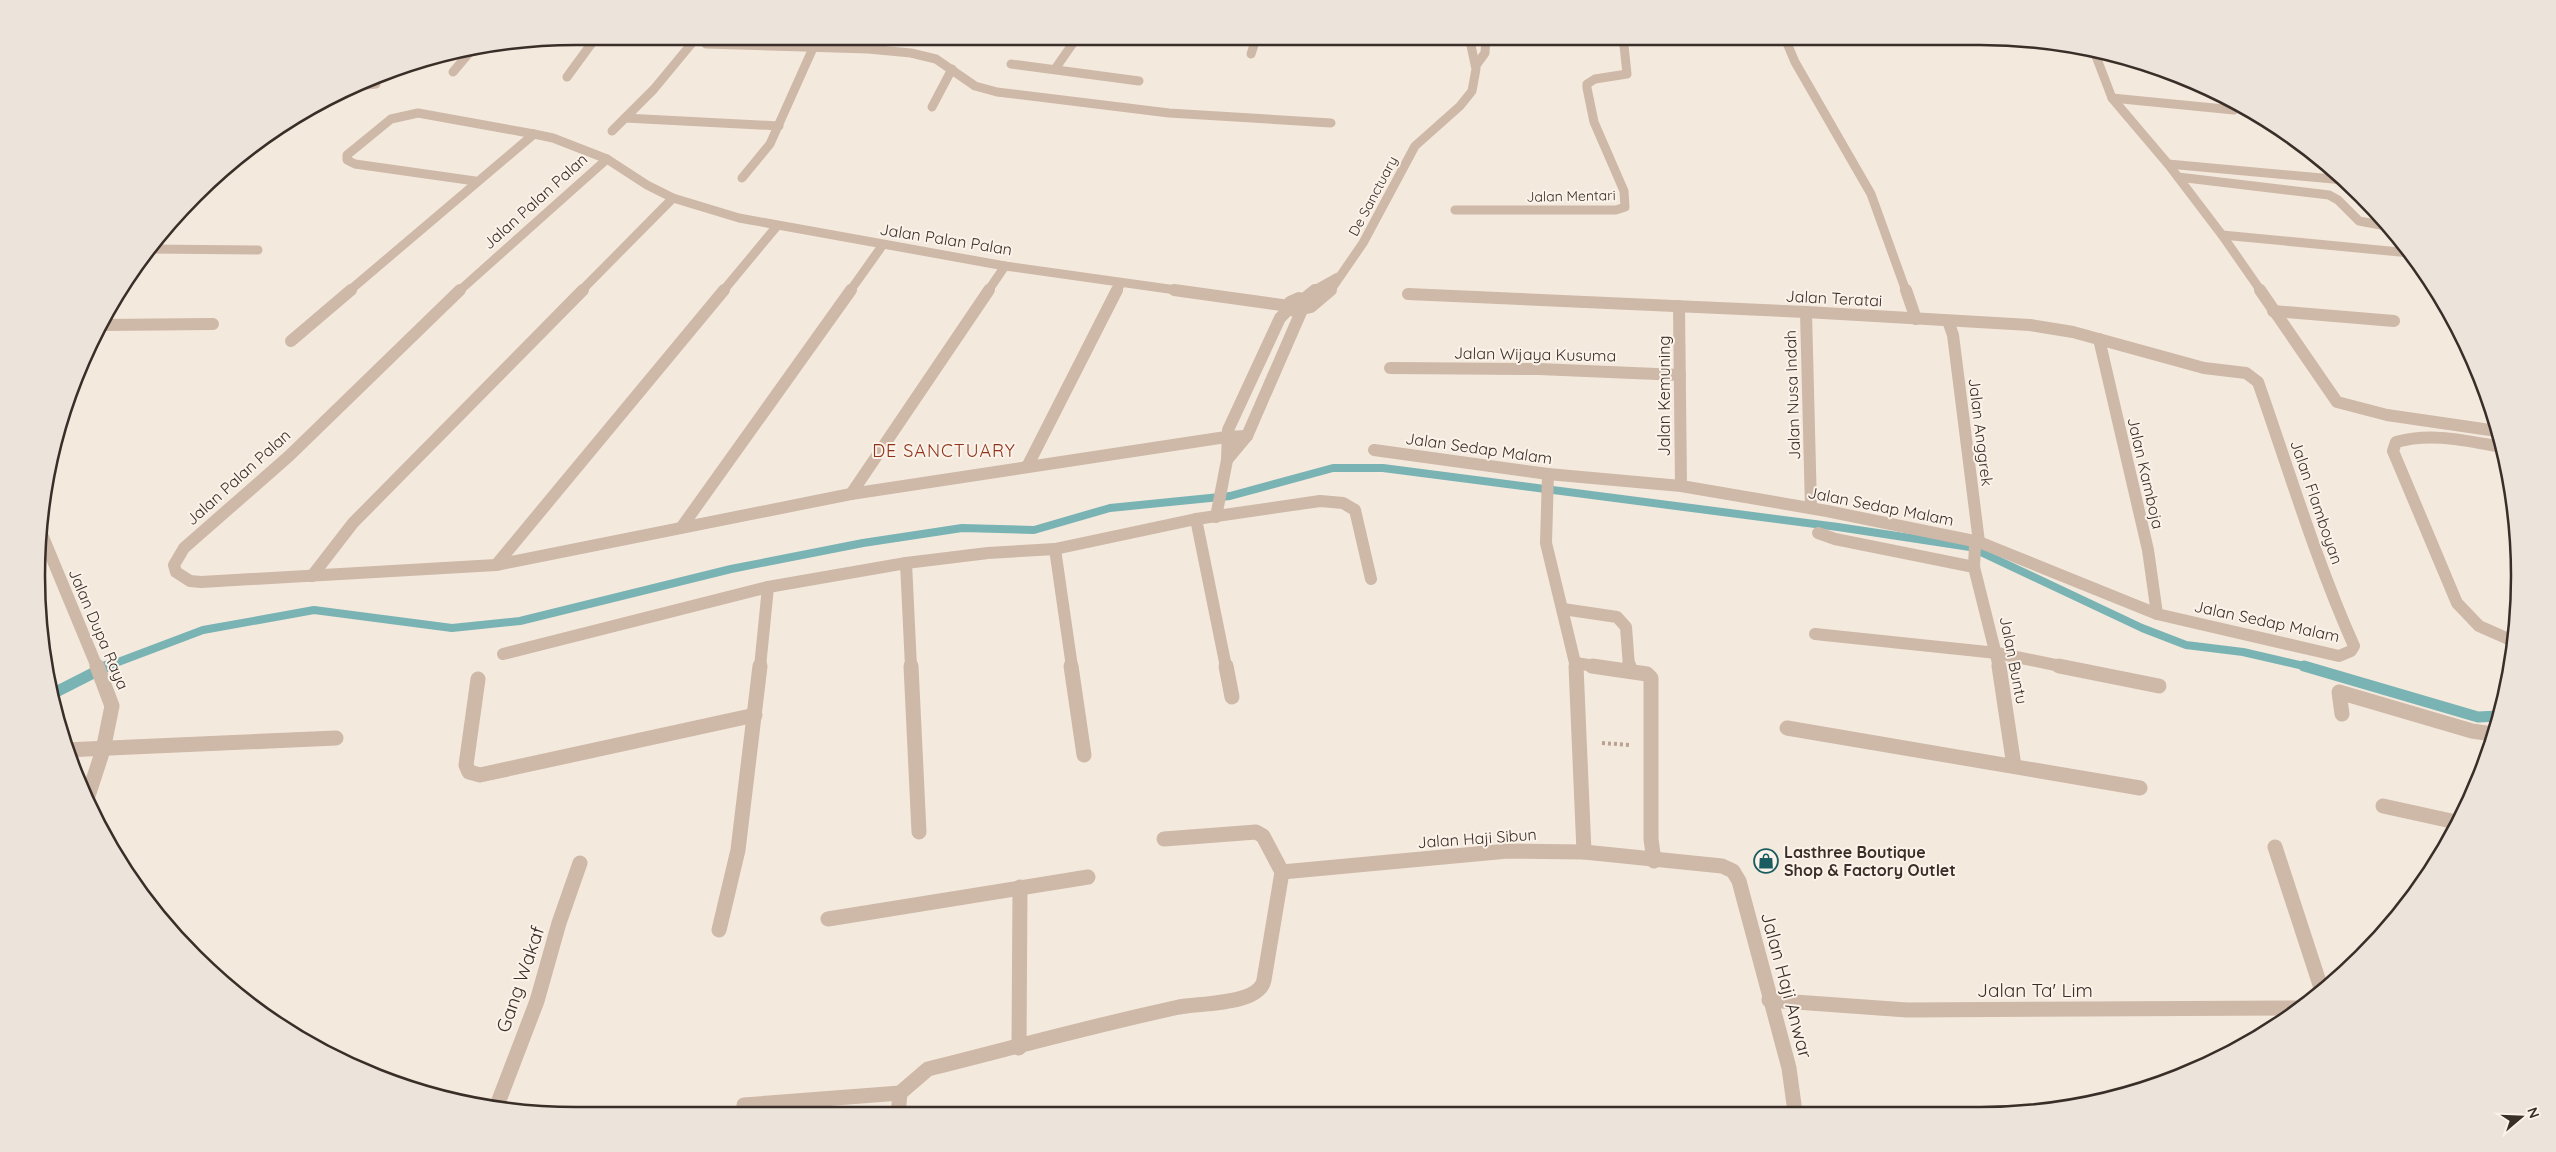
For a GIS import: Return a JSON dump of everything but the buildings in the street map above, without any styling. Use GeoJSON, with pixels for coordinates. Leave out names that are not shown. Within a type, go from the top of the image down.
{"type":"FeatureCollection","features":[{"type":"Feature","properties":{"kind":"street"},"geometry":{"type":"LineString","coordinates":[[568,77],[591,45]]}},
{"type":"Feature","properties":{"kind":"street"},"geometry":{"type":"LineString","coordinates":[[612,130],[654,89],[690,45]]}},
{"type":"Feature","properties":{"kind":"street"},"geometry":{"type":"LineString","coordinates":[[733,45],[868,49],[911,53],[936,59],[974,86],[997,92],[1169,113],[1330,123]]}},
{"type":"Feature","properties":{"kind":"street"},"geometry":{"type":"LineString","coordinates":[[1056,69],[1072,45]]}},
{"type":"Feature","properties":{"kind":"street"},"geometry":{"type":"LineString","coordinates":[[1251,54],[1254,45]]}},
{"type":"Feature","properties":{"kind":"street"},"geometry":{"type":"LineString","coordinates":[[1470,45],[1478,64]]}},
{"type":"Feature","properties":{"kind":"street","name":"De Sanctuary"},"geometry":{"type":"LineString","coordinates":[[1308,302],[1327,295],[1344,273],[1374,227],[1397,175],[1417,144],[1459,107],[1471,92],[1476,80],[1478,64],[1485,53],[1485,45]]}},
{"type":"Feature","properties":{"kind":"street","name":"Jalan Mentari"},"geometry":{"type":"LineString","coordinates":[[1455,210],[1616,210],[1626,207],[1624,190],[1612,165],[1608,148],[1596,126],[1587,88],[1587,84],[1594,79],[1614,78],[1627,74],[1623,45]]}},
{"type":"Feature","properties":{"kind":"street"},"geometry":{"type":"LineString","coordinates":[[1788,45],[1795,62],[1871,194],[1916,319]]}},
{"type":"Feature","properties":{"kind":"street"},"geometry":{"type":"LineString","coordinates":[[742,178],[770,144],[813,48]]}},
{"type":"Feature","properties":{"kind":"street"},"geometry":{"type":"LineString","coordinates":[[454,72],[467,56]]}},
{"type":"Feature","properties":{"kind":"street"},"geometry":{"type":"LineString","coordinates":[[2101,59],[2112,98],[2168,164],[2222,235],[2273,311],[2342,406],[2490,430]]}},
{"type":"Feature","properties":{"kind":"street"},"geometry":{"type":"LineString","coordinates":[[1011,64],[1139,81]]}},
{"type":"Feature","properties":{"kind":"street"},"geometry":{"type":"LineString","coordinates":[[932,107],[952,69]]}},
{"type":"Feature","properties":{"kind":"street"},"geometry":{"type":"LineString","coordinates":[[2112,98],[2234,110]]}},
{"type":"Feature","properties":{"kind":"street"},"geometry":{"type":"LineString","coordinates":[[475,181],[355,164],[347,160],[346,155],[391,118],[418,113],[553,138],[607,159]]}},
{"type":"Feature","properties":{"kind":"street"},"geometry":{"type":"LineString","coordinates":[[625,118],[727,125],[779,126]]}},
{"type":"Feature","properties":{"kind":"street"},"geometry":{"type":"LineString","coordinates":[[291,341],[395,254],[475,181],[534,134]]}},
{"type":"Feature","properties":{"kind":"street","name":"Jalan Palan Palan"},"geometry":{"type":"LineString","coordinates":[[1247,436],[1226,437],[851,494],[496,565],[201,582],[183,578],[176,572],[174,566],[180,553],[194,538],[289,456],[460,291],[607,159],[647,186],[673,198],[777,226],[882,246],[1005,266],[1287,305]]}},
{"type":"Feature","properties":{"kind":"street"},"geometry":{"type":"LineString","coordinates":[[2168,164],[2332,179]]}},
{"type":"Feature","properties":{"kind":"street"},"geometry":{"type":"LineString","coordinates":[[2178,177],[2329,195],[2343,202],[2357,220],[2378,225]]}},
{"type":"Feature","properties":{"kind":"street"},"geometry":{"type":"LineString","coordinates":[[312,576],[353,522],[673,198]]}},
{"type":"Feature","properties":{"kind":"street"},"geometry":{"type":"LineString","coordinates":[[496,565],[777,226]]}},
{"type":"Feature","properties":{"kind":"street"},"geometry":{"type":"LineString","coordinates":[[2222,235],[2401,253]]}},
{"type":"Feature","properties":{"kind":"street"},"geometry":{"type":"LineString","coordinates":[[681,528],[882,246]]}},
{"type":"Feature","properties":{"kind":"street"},"geometry":{"type":"LineString","coordinates":[[158,249],[258,250]]}},
{"type":"Feature","properties":{"kind":"street"},"geometry":{"type":"LineString","coordinates":[[851,494],[1005,266]]}},
{"type":"Feature","properties":{"kind":"street"},"geometry":{"type":"LineString","coordinates":[[1027,467],[1121,283]]}},
{"type":"Feature","properties":{"kind":"street","name":"Jalan Teratai"},"geometry":{"type":"LineString","coordinates":[[1408,294],[1806,312],[2030,325],[2073,332],[2165,359],[2252,376]]}},
{"type":"Feature","properties":{"kind":"street"},"geometry":{"type":"LineString","coordinates":[[1308,302],[1309,310],[1301,312],[1287,305],[1308,302]]}},
{"type":"Feature","properties":{"kind":"street"},"geometry":{"type":"LineString","coordinates":[[1216,517],[1227,460],[1226,437],[1287,305]]}},
{"type":"Feature","properties":{"kind":"street","name":"Jalan Kemuning"},"geometry":{"type":"LineString","coordinates":[[1679,306],[1681,486]]}},
{"type":"Feature","properties":{"kind":"street"},"geometry":{"type":"LineString","coordinates":[[2273,311],[2394,321]]}},
{"type":"Feature","properties":{"kind":"street"},"geometry":{"type":"LineString","coordinates":[[1227,460],[1247,436],[1301,312]]}},
{"type":"Feature","properties":{"kind":"street","name":"Jalan Nusa Indah"},"geometry":{"type":"LineString","coordinates":[[1806,312],[1811,508]]}},
{"type":"Feature","properties":{"kind":"street","name":"Jalan Anggrek"},"geometry":{"type":"LineString","coordinates":[[1948,321],[1952,335],[1977,544],[1974,565]]}},
{"type":"Feature","properties":{"kind":"street"},"geometry":{"type":"LineString","coordinates":[[108,325],[213,324]]}},
{"type":"Feature","properties":{"kind":"street","name":"Jalan Kamboja"},"geometry":{"type":"LineString","coordinates":[[2099,339],[2148,550],[2157,614]]}},
{"type":"Feature","properties":{"kind":"street","name":"Jalan Wijaya Kusuma"},"geometry":{"type":"LineString","coordinates":[[1390,368],[1539,369],[1680,375]]}},
{"type":"Feature","properties":{"kind":"street","name":"Jalan Flamboyan"},"geometry":{"type":"LineString","coordinates":[[2252,376],[2261,392],[2318,551],[2330,592],[2352,639]]}},
{"type":"Feature","properties":{"kind":"street"},"geometry":{"type":"LineString","coordinates":[[2495,446],[2428,436],[2407,438],[2396,442],[2393,451],[2457,604],[2479,626],[2507,638]]}},
{"type":"Feature","properties":{"kind":"street","name":"Jalan Sedap Malam"},"geometry":{"type":"LineString","coordinates":[[1374,450],[1548,484],[1681,486],[1811,508],[1977,544],[2157,614],[2339,656],[2351,651],[2354,646],[2352,639]]}},
{"type":"Feature","properties":{"kind":"street"},"geometry":{"type":"LineString","coordinates":[[1548,484],[1546,541],[1554,584],[1572,637],[1576,663],[1581,741],[1584,852]]}},
{"type":"Feature","properties":{"kind":"street"},"geometry":{"type":"LineString","coordinates":[[503,654],[768,587],[906,563],[988,553],[1055,549],[1196,519],[1320,501],[1348,504],[1356,512],[1371,579]]}},
{"type":"Feature","properties":{"kind":"street"},"geometry":{"type":"LineString","coordinates":[[1196,519],[1232,697]]}},
{"type":"Feature","properties":{"kind":"street"},"geometry":{"type":"LineString","coordinates":[[1818,533],[1835,539],[1974,565]]}},
{"type":"Feature","properties":{"kind":"street","name":"Jalan Dupa Raya"},"geometry":{"type":"LineString","coordinates":[[46,546],[94,658],[112,706],[102,750],[90,789]]}},
{"type":"Feature","properties":{"kind":"street"},"geometry":{"type":"LineString","coordinates":[[1055,549],[1084,755]]}},
{"type":"Feature","properties":{"kind":"street"},"geometry":{"type":"LineString","coordinates":[[906,563],[919,832]]}},
{"type":"Feature","properties":{"kind":"street","name":"Jalan Buntu"},"geometry":{"type":"LineString","coordinates":[[1974,565],[1998,653],[2014,766]]}},
{"type":"Feature","properties":{"kind":"street"},"geometry":{"type":"LineString","coordinates":[[719,930],[738,850],[755,715],[768,587]]}},
{"type":"Feature","properties":{"kind":"street"},"geometry":{"type":"LineString","coordinates":[[1564,609],[1617,617],[1623,621],[1626,626],[1629,672]]}},
{"type":"Feature","properties":{"kind":"street"},"geometry":{"type":"LineString","coordinates":[[1815,634],[1998,653],[2159,686]]}},
{"type":"Feature","properties":{"kind":"street"},"geometry":{"type":"LineString","coordinates":[[1576,663],[1647,674],[1651,678],[1651,839],[1654,861]]}},
{"type":"Feature","properties":{"kind":"street"},"geometry":{"type":"LineString","coordinates":[[478,678],[466,765],[469,772],[480,775],[755,715]]}},
{"type":"Feature","properties":{"kind":"street"},"geometry":{"type":"LineString","coordinates":[[2342,714],[2339,692],[2472,731],[2487,733]]}},
{"type":"Feature","properties":{"kind":"street"},"geometry":{"type":"LineString","coordinates":[[1787,728],[1930,755],[2014,766],[2140,788]]}},
{"type":"Feature","properties":{"kind":"street"},"geometry":{"type":"LineString","coordinates":[[74,750],[336,738]]}},
{"type":"Feature","properties":{"kind":"street"},"geometry":{"type":"LineString","coordinates":[[2383,806],[2451,821]]}},
{"type":"Feature","properties":{"kind":"street"},"geometry":{"type":"LineString","coordinates":[[744,1105],[900,1093],[928,1069],[1180,1007],[1249,998],[1259,993],[1264,986],[1265,970],[1282,872],[1260,833],[1164,839]]}},
{"type":"Feature","properties":{"kind":"street"},"geometry":{"type":"LineString","coordinates":[[2275,847],[2320,984]]}},
{"type":"Feature","properties":{"kind":"street","name":"Jalan Haji Sibun"},"geometry":{"type":"LineString","coordinates":[[1282,872],[1508,851],[1584,852],[1654,861],[1722,866],[1733,871]]}},
{"type":"Feature","properties":{"kind":"street","name":"Gang Wakaf"},"geometry":{"type":"LineString","coordinates":[[499,1101],[537,1001],[557,931],[580,863]]}},
{"type":"Feature","properties":{"kind":"street","name":"Jalan Haji Anwar"},"geometry":{"type":"LineString","coordinates":[[1733,871],[1739,881],[1769,1000],[1789,1068],[1794,1107]]}},
{"type":"Feature","properties":{"kind":"street"},"geometry":{"type":"LineString","coordinates":[[828,920],[1088,877]]}},
{"type":"Feature","properties":{"kind":"street"},"geometry":{"type":"LineString","coordinates":[[1019,1048],[1020,887]]}},
{"type":"Feature","properties":{"kind":"street","name":"Jalan Ta' Lim"},"geometry":{"type":"LineString","coordinates":[[1769,1000],[1797,1004],[1829,1003],[1907,1010],[2288,1008]]}},
{"type":"Feature","properties":{"kind":"street"},"geometry":{"type":"LineString","coordinates":[[899,1107],[900,1093]]}},
{"type":"Feature","properties":{"kind":"path"},"geometry":{"type":"LineString","coordinates":[[1581,741],[1650,746]]}},
{"type":"Feature","properties":{"kind":"waterway"},"geometry":{"type":"LineString","coordinates":[[105,667],[203,630],[314,610],[452,628],[520,621],[731,569],[863,543],[962,528],[1034,530],[1110,508],[1230,496],[1333,468],[1383,468],[1838,527],[1970,547],[2142,628],[2186,645],[2243,652],[2305,666]]}},
{"type":"Feature","properties":{"kind":"waterway"},"geometry":{"type":"LineString","coordinates":[[2305,666],[2478,717],[2492,716]]}},
{"type":"Feature","properties":{"kind":"waterway"},"geometry":{"type":"LineString","coordinates":[[58,691],[105,667]]}},
{"type":"Feature","properties":{"kind":"place","name":"Lasthree Boutique Shop & Factory Outlet"},"geometry":{"type":"Point","coordinates":[1766,861]}},
{"type":"Feature","properties":{"kind":"district","name":"DE SANCTUARY"},"geometry":{"type":"Point","coordinates":[944,451]}}]}
